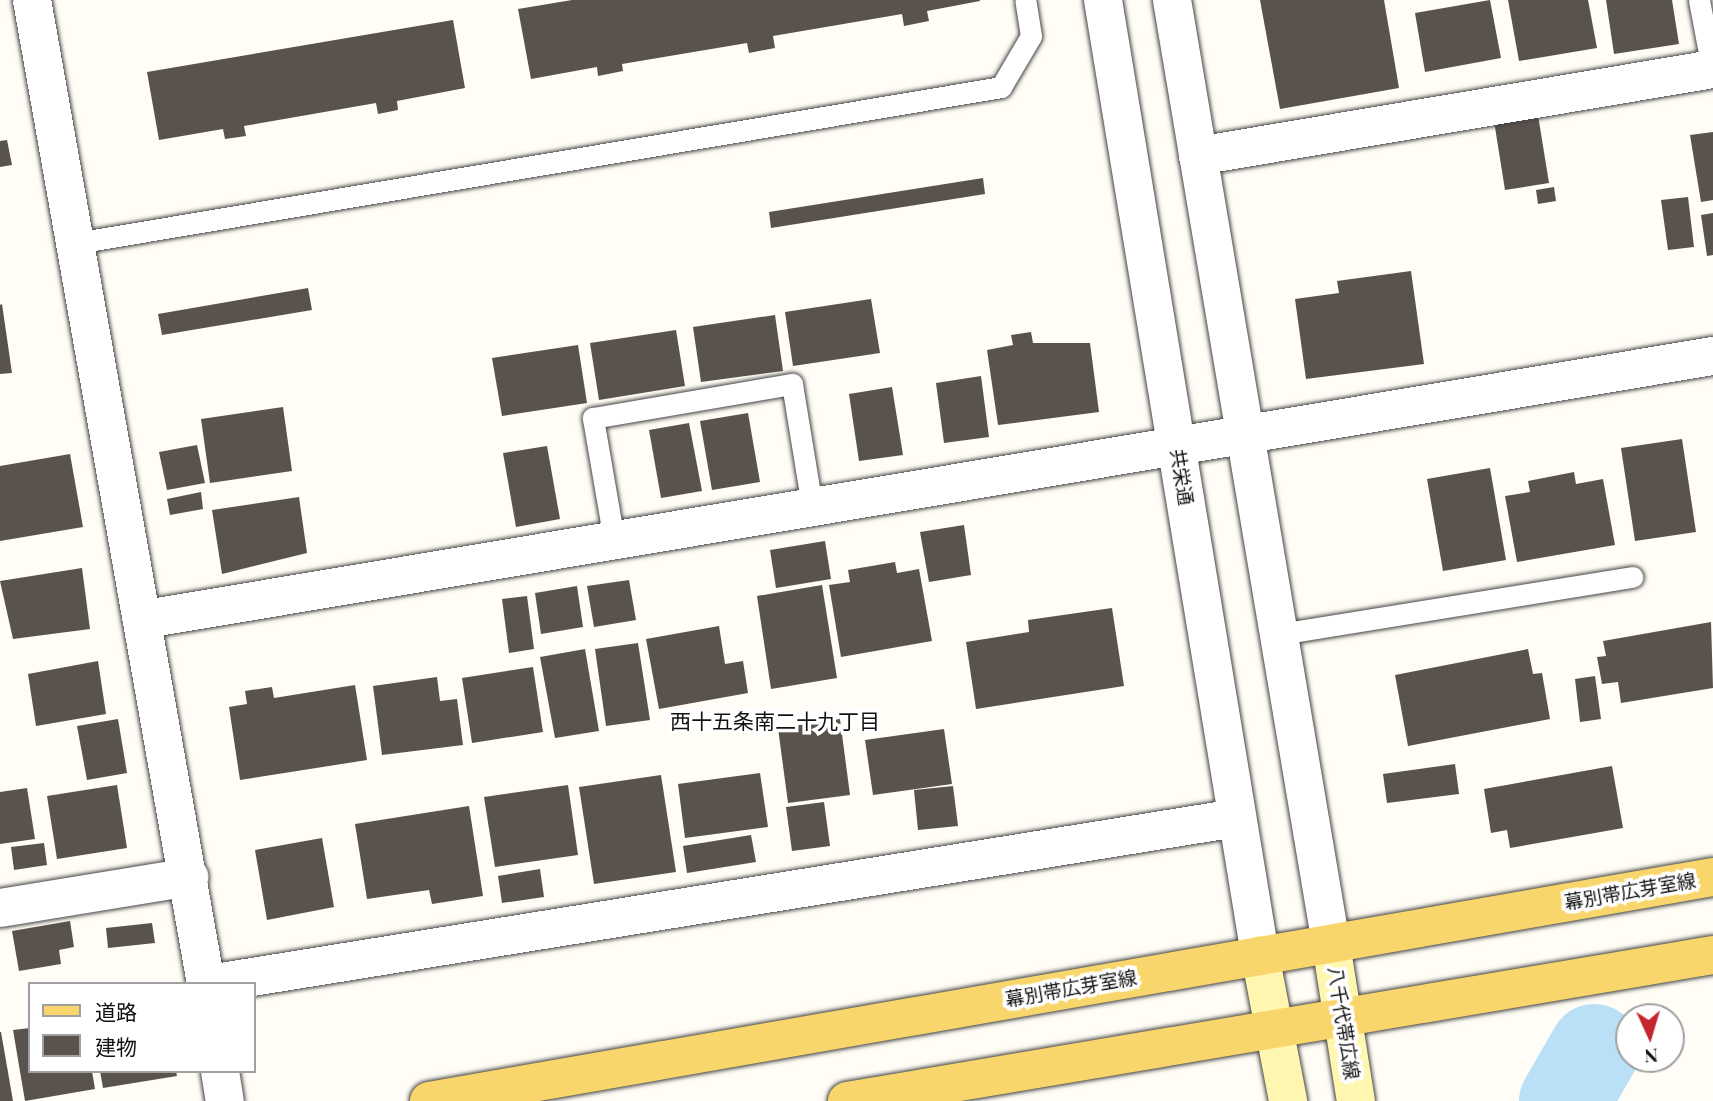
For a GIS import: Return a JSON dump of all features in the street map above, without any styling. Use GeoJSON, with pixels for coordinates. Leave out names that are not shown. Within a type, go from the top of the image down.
{"type":"FeatureCollection","features":[{"type":"Feature","properties":{"kind":"main road","name":"幕別帯広芽室線"},"geometry":{"type":"LineString","coordinates":[[429,1101],[1713,877]]}},
{"type":"Feature","properties":{"kind":"main road","name":"八千代帯広線"},"geometry":{"type":"LineString","coordinates":[[1331,944],[1356,1101]]}},
{"type":"Feature","properties":{"kind":"main road"},"geometry":{"type":"LineString","coordinates":[[1260,955],[1288,1101]]}},
{"type":"Feature","properties":{"kind":"main road"},"geometry":{"type":"LineString","coordinates":[[847,1101],[1713,955]]}},
{"type":"Feature","properties":{"kind":"street"},"geometry":{"type":"LineString","coordinates":[[32,0],[146,619],[207,982]]}},
{"type":"Feature","properties":{"kind":"street","name":"共栄通"},"geometry":{"type":"LineString","coordinates":[[1103,0],[1260,955]]}},
{"type":"Feature","properties":{"kind":"street"},"geometry":{"type":"LineString","coordinates":[[1172,0],[1331,944]]}},
{"type":"Feature","properties":{"kind":"street"},"geometry":{"type":"LineString","coordinates":[[1198,156],[1713,69]]}},
{"type":"Feature","properties":{"kind":"street"},"geometry":{"type":"LineString","coordinates":[[146,619],[1713,356]]}},
{"type":"Feature","properties":{"kind":"street"},"geometry":{"type":"LineString","coordinates":[[219,982],[1236,818]]}},
{"type":"Feature","properties":{"kind":"street"},"geometry":{"type":"LineString","coordinates":[[0,908],[189,877]]}},
{"type":"Feature","properties":{"kind":"street"},"geometry":{"type":"LineString","coordinates":[[220,1073],[225,1101]]}},
{"type":"Feature","properties":{"kind":"lane"},"geometry":{"type":"LineString","coordinates":[[76,243],[1001,87],[1031,36],[1025,0]]}},
{"type":"Feature","properties":{"kind":"lane"},"geometry":{"type":"LineString","coordinates":[[1699,0],[1713,69]]}},
{"type":"Feature","properties":{"kind":"lane"},"geometry":{"type":"LineString","coordinates":[[614,540],[593,418],[792,384],[812,506]]}},
{"type":"Feature","properties":{"kind":"lane"},"geometry":{"type":"LineString","coordinates":[[1280,634],[1632,577]]}},
{"type":"Feature","properties":{"kind":"building"},"geometry":{"type":"Polygon","coordinates":[[[572,0],[980,1],[927,11],[929,21],[904,26],[902,14],[773,36],[775,48],[749,53],[747,43],[622,64],[623,71],[598,76],[597,67],[531,79],[518,9],[572,0]]]}},
{"type":"Feature","properties":{"kind":"building"},"geometry":{"type":"Polygon","coordinates":[[[1260,0],[1384,0],[1399,88],[1280,109],[1260,0]]]}},
{"type":"Feature","properties":{"kind":"building"},"geometry":{"type":"Polygon","coordinates":[[[1490,0],[1501,58],[1425,72],[1415,13],[1490,0]]]}},
{"type":"Feature","properties":{"kind":"building"},"geometry":{"type":"Polygon","coordinates":[[[1508,0],[1588,0],[1597,48],[1519,61],[1508,0]]]}},
{"type":"Feature","properties":{"kind":"building"},"geometry":{"type":"Polygon","coordinates":[[[1606,0],[1672,0],[1679,44],[1614,54],[1606,0]]]}},
{"type":"Feature","properties":{"kind":"building"},"geometry":{"type":"Polygon","coordinates":[[[453,20],[465,88],[397,101],[398,110],[378,114],[376,103],[244,126],[246,136],[225,139],[223,129],[159,140],[147,72],[453,20]]]}},
{"type":"Feature","properties":{"kind":"building"},"geometry":{"type":"Polygon","coordinates":[[[1538,115],[1549,183],[1505,190],[1494,121],[1538,115]]]}},
{"type":"Feature","properties":{"kind":"building"},"geometry":{"type":"Polygon","coordinates":[[[1713,132],[1713,200],[1701,202],[1690,135],[1713,132]]]}},
{"type":"Feature","properties":{"kind":"building"},"geometry":{"type":"Polygon","coordinates":[[[7,140],[12,165],[0,167],[0,141],[7,140]]]}},
{"type":"Feature","properties":{"kind":"building"},"geometry":{"type":"Polygon","coordinates":[[[983,178],[985,194],[771,228],[769,212],[983,178]]]}},
{"type":"Feature","properties":{"kind":"building"},"geometry":{"type":"Polygon","coordinates":[[[1554,187],[1556,201],[1538,204],[1536,190],[1554,187]]]}},
{"type":"Feature","properties":{"kind":"building"},"geometry":{"type":"Polygon","coordinates":[[[1688,197],[1694,247],[1668,250],[1661,200],[1688,197]]]}},
{"type":"Feature","properties":{"kind":"building"},"geometry":{"type":"Polygon","coordinates":[[[1713,213],[1713,255],[1707,256],[1701,215],[1713,213]]]}},
{"type":"Feature","properties":{"kind":"building"},"geometry":{"type":"Polygon","coordinates":[[[1411,271],[1424,364],[1306,379],[1295,299],[1339,293],[1337,281],[1411,271]]]}},
{"type":"Feature","properties":{"kind":"building"},"geometry":{"type":"Polygon","coordinates":[[[308,288],[312,310],[162,335],[158,314],[308,288]]]}},
{"type":"Feature","properties":{"kind":"building"},"geometry":{"type":"Polygon","coordinates":[[[871,299],[880,353],[793,366],[785,312],[871,299]]]}},
{"type":"Feature","properties":{"kind":"building"},"geometry":{"type":"Polygon","coordinates":[[[2,304],[12,373],[0,374],[0,305],[2,304]]]}},
{"type":"Feature","properties":{"kind":"building"},"geometry":{"type":"Polygon","coordinates":[[[775,315],[783,371],[701,382],[693,327],[775,315]]]}},
{"type":"Feature","properties":{"kind":"building"},"geometry":{"type":"Polygon","coordinates":[[[676,330],[685,386],[599,400],[590,343],[676,330]]]}},
{"type":"Feature","properties":{"kind":"building"},"geometry":{"type":"Polygon","coordinates":[[[1031,332],[1033,343],[1090,343],[1099,412],[998,425],[987,350],[1013,345],[1011,335],[1031,332]]]}},
{"type":"Feature","properties":{"kind":"building"},"geometry":{"type":"Polygon","coordinates":[[[578,345],[587,403],[502,416],[492,358],[578,345]]]}},
{"type":"Feature","properties":{"kind":"building"},"geometry":{"type":"Polygon","coordinates":[[[981,376],[989,437],[944,443],[936,383],[981,376]]]}},
{"type":"Feature","properties":{"kind":"building"},"geometry":{"type":"Polygon","coordinates":[[[892,387],[903,455],[859,461],[849,394],[892,387]]]}},
{"type":"Feature","properties":{"kind":"building"},"geometry":{"type":"Polygon","coordinates":[[[283,407],[292,471],[210,483],[201,419],[283,407]]]}},
{"type":"Feature","properties":{"kind":"building"},"geometry":{"type":"Polygon","coordinates":[[[748,413],[760,482],[712,490],[700,421],[748,413]]]}},
{"type":"Feature","properties":{"kind":"building"},"geometry":{"type":"Polygon","coordinates":[[[689,423],[702,491],[661,498],[649,430],[689,423]]]}},
{"type":"Feature","properties":{"kind":"building"},"geometry":{"type":"Polygon","coordinates":[[[1682,439],[1696,532],[1635,541],[1621,448],[1682,439]]]}},
{"type":"Feature","properties":{"kind":"building"},"geometry":{"type":"Polygon","coordinates":[[[197,445],[205,483],[167,490],[159,452],[197,445]]]}},
{"type":"Feature","properties":{"kind":"building"},"geometry":{"type":"Polygon","coordinates":[[[547,446],[560,519],[516,527],[503,453],[547,446]]]}},
{"type":"Feature","properties":{"kind":"building"},"geometry":{"type":"Polygon","coordinates":[[[70,454],[83,527],[0,541],[0,466],[70,454]]]}},
{"type":"Feature","properties":{"kind":"building"},"geometry":{"type":"Polygon","coordinates":[[[1490,468],[1506,560],[1443,571],[1427,479],[1490,468]]]}},
{"type":"Feature","properties":{"kind":"building"},"geometry":{"type":"Polygon","coordinates":[[[1574,472],[1576,484],[1603,479],[1615,545],[1517,562],[1505,496],[1530,492],[1528,481],[1574,472]]]}},
{"type":"Feature","properties":{"kind":"building"},"geometry":{"type":"Polygon","coordinates":[[[201,492],[203,509],[170,515],[167,499],[201,492]]]}},
{"type":"Feature","properties":{"kind":"building"},"geometry":{"type":"Polygon","coordinates":[[[299,497],[307,553],[222,574],[212,510],[299,497]]]}},
{"type":"Feature","properties":{"kind":"building"},"geometry":{"type":"Polygon","coordinates":[[[964,525],[971,575],[929,582],[920,532],[964,525]]]}},
{"type":"Feature","properties":{"kind":"building"},"geometry":{"type":"Polygon","coordinates":[[[825,541],[831,579],[776,588],[770,550],[825,541]]]}},
{"type":"Feature","properties":{"kind":"building"},"geometry":{"type":"Polygon","coordinates":[[[895,562],[897,573],[919,569],[932,641],[841,657],[829,585],[850,582],[848,570],[895,562]]]}},
{"type":"Feature","properties":{"kind":"building"},"geometry":{"type":"Polygon","coordinates":[[[82,568],[90,629],[13,639],[0,581],[82,568]]]}},
{"type":"Feature","properties":{"kind":"building"},"geometry":{"type":"Polygon","coordinates":[[[629,580],[636,620],[594,627],[587,586],[629,580]]]}},
{"type":"Feature","properties":{"kind":"building"},"geometry":{"type":"Polygon","coordinates":[[[822,585],[837,678],[771,689],[757,596],[822,585]]]}},
{"type":"Feature","properties":{"kind":"building"},"geometry":{"type":"Polygon","coordinates":[[[577,586],[583,627],[541,634],[535,593],[577,586]]]}},
{"type":"Feature","properties":{"kind":"building"},"geometry":{"type":"Polygon","coordinates":[[[527,596],[534,649],[509,653],[502,599],[527,596]]]}},
{"type":"Feature","properties":{"kind":"building"},"geometry":{"type":"Polygon","coordinates":[[[1112,608],[1124,686],[976,709],[966,642],[1029,632],[1028,620],[1112,608]]]}},
{"type":"Feature","properties":{"kind":"building"},"geometry":{"type":"Polygon","coordinates":[[[1711,622],[1713,688],[1621,703],[1618,682],[1602,684],[1597,657],[1606,656],[1603,641],[1711,622]]]}},
{"type":"Feature","properties":{"kind":"building"},"geometry":{"type":"Polygon","coordinates":[[[719,626],[725,664],[743,661],[748,693],[659,709],[646,639],[719,626]]]}},
{"type":"Feature","properties":{"kind":"building"},"geometry":{"type":"Polygon","coordinates":[[[638,643],[650,720],[606,726],[595,649],[638,643]]]}},
{"type":"Feature","properties":{"kind":"building"},"geometry":{"type":"Polygon","coordinates":[[[585,649],[599,731],[555,738],[540,657],[585,649]]]}},
{"type":"Feature","properties":{"kind":"building"},"geometry":{"type":"Polygon","coordinates":[[[1528,649],[1533,674],[1542,673],[1550,719],[1408,746],[1395,675],[1528,649]]]}},
{"type":"Feature","properties":{"kind":"building"},"geometry":{"type":"Polygon","coordinates":[[[98,661],[106,714],[36,726],[28,674],[98,661]]]}},
{"type":"Feature","properties":{"kind":"building"},"geometry":{"type":"Polygon","coordinates":[[[533,667],[543,732],[472,743],[462,678],[533,667]]]}},
{"type":"Feature","properties":{"kind":"building"},"geometry":{"type":"Polygon","coordinates":[[[1595,676],[1601,719],[1580,722],[1575,679],[1595,676]]]}},
{"type":"Feature","properties":{"kind":"building"},"geometry":{"type":"Polygon","coordinates":[[[437,677],[440,701],[457,699],[463,745],[382,755],[373,686],[437,677]]]}},
{"type":"Feature","properties":{"kind":"building"},"geometry":{"type":"Polygon","coordinates":[[[355,685],[367,760],[240,780],[229,707],[247,704],[245,691],[272,687],[274,698],[355,685]]]}},
{"type":"Feature","properties":{"kind":"building"},"geometry":{"type":"Polygon","coordinates":[[[118,719],[127,773],[87,780],[77,726],[118,719]]]}},
{"type":"Feature","properties":{"kind":"building"},"geometry":{"type":"Polygon","coordinates":[[[840,719],[850,795],[788,803],[778,728],[840,719]]]}},
{"type":"Feature","properties":{"kind":"building"},"geometry":{"type":"Polygon","coordinates":[[[944,729],[952,784],[873,795],[865,740],[944,729]]]}},
{"type":"Feature","properties":{"kind":"building"},"geometry":{"type":"Polygon","coordinates":[[[1455,764],[1459,794],[1387,803],[1383,774],[1455,764]]]}},
{"type":"Feature","properties":{"kind":"building"},"geometry":{"type":"Polygon","coordinates":[[[1612,766],[1623,828],[1510,848],[1507,830],[1491,833],[1484,789],[1612,766]]]}},
{"type":"Feature","properties":{"kind":"building"},"geometry":{"type":"Polygon","coordinates":[[[760,773],[768,827],[685,838],[678,784],[760,773]]]}},
{"type":"Feature","properties":{"kind":"building"},"geometry":{"type":"Polygon","coordinates":[[[661,775],[676,872],[594,884],[579,787],[661,775]]]}},
{"type":"Feature","properties":{"kind":"building"},"geometry":{"type":"Polygon","coordinates":[[[117,785],[127,848],[57,859],[47,796],[117,785]]]}},
{"type":"Feature","properties":{"kind":"building"},"geometry":{"type":"Polygon","coordinates":[[[568,785],[578,855],[495,867],[484,797],[568,785]]]}},
{"type":"Feature","properties":{"kind":"building"},"geometry":{"type":"Polygon","coordinates":[[[953,786],[958,826],[918,830],[914,790],[953,786]]]}},
{"type":"Feature","properties":{"kind":"building"},"geometry":{"type":"Polygon","coordinates":[[[27,788],[35,839],[0,844],[0,792],[27,788]]]}},
{"type":"Feature","properties":{"kind":"building"},"geometry":{"type":"Polygon","coordinates":[[[824,802],[830,846],[792,851],[786,807],[824,802]]]}},
{"type":"Feature","properties":{"kind":"building"},"geometry":{"type":"Polygon","coordinates":[[[469,806],[483,896],[432,904],[429,890],[367,899],[355,824],[469,806]]]}},
{"type":"Feature","properties":{"kind":"building"},"geometry":{"type":"Polygon","coordinates":[[[751,835],[756,862],[687,873],[683,846],[751,835]]]}},
{"type":"Feature","properties":{"kind":"building"},"geometry":{"type":"Polygon","coordinates":[[[322,838],[334,907],[267,920],[255,850],[322,838]]]}},
{"type":"Feature","properties":{"kind":"building"},"geometry":{"type":"Polygon","coordinates":[[[44,843],[47,865],[14,870],[11,847],[44,843]]]}},
{"type":"Feature","properties":{"kind":"building"},"geometry":{"type":"Polygon","coordinates":[[[540,869],[544,897],[502,903],[498,876],[540,869]]]}},
{"type":"Feature","properties":{"kind":"building"},"geometry":{"type":"Polygon","coordinates":[[[70,921],[74,947],[59,950],[61,964],[19,971],[12,931],[70,921]]]}},
{"type":"Feature","properties":{"kind":"building"},"geometry":{"type":"Polygon","coordinates":[[[152,923],[155,943],[108,948],[106,928],[152,923]]]}},
{"type":"Feature","properties":{"kind":"building"},"geometry":{"type":"Polygon","coordinates":[[[28,1028],[28,1073],[92,1073],[95,1089],[25,1101],[13,1030],[28,1028]]]}},
{"type":"Feature","properties":{"kind":"building"},"geometry":{"type":"Polygon","coordinates":[[[1,1032],[13,1101],[0,1101],[1,1032]]]}},
{"type":"Feature","properties":{"kind":"building"},"geometry":{"type":"Polygon","coordinates":[[[100,1073],[176,1073],[177,1076],[103,1088],[100,1073]]]}},
{"type":"Feature","properties":{"kind":"waterway"},"geometry":{"type":"LineString","coordinates":[[1564,1101],[1594,1049]]}},
{"type":"Feature","properties":{"kind":"district","name":"西十五条南二十九丁目"},"geometry":{"type":"Point","coordinates":[775,720]}}]}
